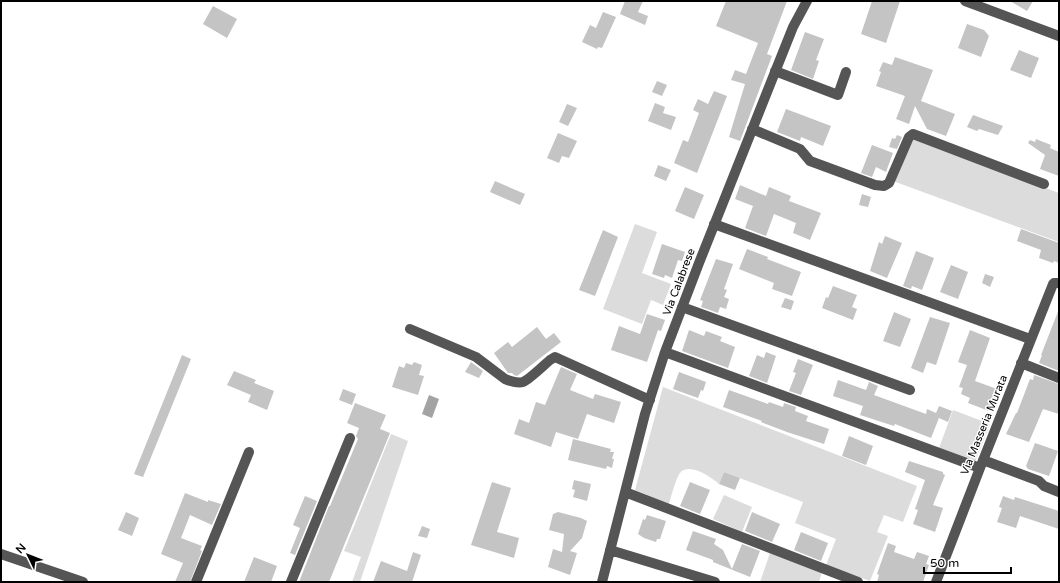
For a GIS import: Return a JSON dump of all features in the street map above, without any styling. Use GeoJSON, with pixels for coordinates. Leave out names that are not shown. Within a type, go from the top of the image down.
{"type":"FeatureCollection","features":[{"type":"Feature","properties":{"kind":"street","name":"Via Calabrese"},"geometry":{"type":"LineString","coordinates":[[602,582],[650,400],[666,352],[714,224],[775,71],[793,27],[807,1]]}},
{"type":"Feature","properties":{"kind":"street"},"geometry":{"type":"LineString","coordinates":[[965,1],[1059,36]]}},
{"type":"Feature","properties":{"kind":"street"},"geometry":{"type":"LineString","coordinates":[[775,71],[838,95],[846,72]]}},
{"type":"Feature","properties":{"kind":"street"},"geometry":{"type":"LineString","coordinates":[[752,129],[800,148],[810,161],[875,185],[884,186],[888,183],[909,137],[913,134],[1044,184]]}},
{"type":"Feature","properties":{"kind":"street"},"geometry":{"type":"LineString","coordinates":[[714,224],[1030,339]]}},
{"type":"Feature","properties":{"kind":"street","name":"Via Masseria Murata"},"geometry":{"type":"LineString","coordinates":[[936,582],[1030,339],[1053,284],[1059,283]]}},
{"type":"Feature","properties":{"kind":"street"},"geometry":{"type":"LineString","coordinates":[[682,307],[910,390]]}},
{"type":"Feature","properties":{"kind":"street"},"geometry":{"type":"LineString","coordinates":[[410,329],[476,357],[505,379],[510,381],[517,383],[523,382],[550,360],[555,358],[650,400]]}},
{"type":"Feature","properties":{"kind":"street"},"geometry":{"type":"LineString","coordinates":[[666,352],[981,464],[1039,481],[1044,486],[1059,492]]}},
{"type":"Feature","properties":{"kind":"street"},"geometry":{"type":"LineString","coordinates":[[1021,363],[1059,378]]}},
{"type":"Feature","properties":{"kind":"street"},"geometry":{"type":"LineString","coordinates":[[291,582],[350,438]]}},
{"type":"Feature","properties":{"kind":"street"},"geometry":{"type":"LineString","coordinates":[[196,582],[249,452]]}},
{"type":"Feature","properties":{"kind":"street"},"geometry":{"type":"LineString","coordinates":[[625,492],[858,582]]}},
{"type":"Feature","properties":{"kind":"street"},"geometry":{"type":"LineString","coordinates":[[610,550],[715,582]]}},
{"type":"Feature","properties":{"kind":"street"},"geometry":{"type":"LineString","coordinates":[[1,554],[83,582]]}},
{"type":"Feature","properties":{"kind":"shaded area"},"geometry":{"type":"Polygon","coordinates":[[[914,138],[1059,193],[1059,242],[893,181],[914,138]]]}},
{"type":"Feature","properties":{"kind":"shaded area"},"geometry":{"type":"Polygon","coordinates":[[[635,224],[657,232],[642,273],[671,284],[663,305],[651,300],[642,324],[603,309],[635,224]]]}},
{"type":"Feature","properties":{"kind":"shaded area"},"geometry":{"type":"Polygon","coordinates":[[[663,387],[917,486],[903,522],[884,515],[877,532],[888,536],[870,581],[826,565],[836,539],[795,523],[803,502],[724,472],[719,484],[700,472],[689,469],[684,470],[678,475],[669,504],[635,490],[663,387]]]}},
{"type":"Feature","properties":{"kind":"shaded area"},"geometry":{"type":"Polygon","coordinates":[[[429,395],[439,399],[432,418],[422,414],[429,395]]]}},
{"type":"Feature","properties":{"kind":"shaded area"},"geometry":{"type":"Polygon","coordinates":[[[953,410],[990,424],[975,462],[939,448],[953,410]]]}},
{"type":"Feature","properties":{"kind":"shaded area"},"geometry":{"type":"Polygon","coordinates":[[[391,434],[408,441],[360,582],[352,582],[361,557],[344,551],[391,434]]]}},
{"type":"Feature","properties":{"kind":"shaded area"},"geometry":{"type":"Polygon","coordinates":[[[724,495],[752,507],[742,532],[713,519],[724,495]]]}},
{"type":"Feature","properties":{"kind":"shaded area"},"geometry":{"type":"Polygon","coordinates":[[[770,553],[822,572],[819,582],[760,582],[770,553]]]}},
{"type":"Feature","properties":{"kind":"building"},"geometry":{"type":"Polygon","coordinates":[[[625,1],[643,1],[638,12],[648,16],[645,25],[620,14],[625,1]]]}},
{"type":"Feature","properties":{"kind":"building"},"geometry":{"type":"Polygon","coordinates":[[[726,1],[787,1],[767,54],[772,56],[740,141],[729,137],[745,84],[731,80],[735,70],[746,74],[758,43],[716,26],[726,1]]]}},
{"type":"Feature","properties":{"kind":"building"},"geometry":{"type":"Polygon","coordinates":[[[872,1],[900,1],[886,43],[861,34],[872,1]]]}},
{"type":"Feature","properties":{"kind":"building"},"geometry":{"type":"Polygon","coordinates":[[[1010,1],[1033,1],[1027,11],[1010,1]]]}},
{"type":"Feature","properties":{"kind":"building"},"geometry":{"type":"Polygon","coordinates":[[[213,6],[237,19],[227,38],[203,24],[213,6]]]}},
{"type":"Feature","properties":{"kind":"building"},"geometry":{"type":"Polygon","coordinates":[[[603,12],[616,17],[602,48],[598,47],[597,49],[582,42],[590,25],[596,28],[603,12]]]}},
{"type":"Feature","properties":{"kind":"building"},"geometry":{"type":"Polygon","coordinates":[[[967,24],[984,30],[989,36],[981,57],[958,48],[967,24]]]}},
{"type":"Feature","properties":{"kind":"building"},"geometry":{"type":"Polygon","coordinates":[[[805,32],[824,39],[816,60],[819,61],[813,79],[791,70],[805,32]]]}},
{"type":"Feature","properties":{"kind":"building"},"geometry":{"type":"Polygon","coordinates":[[[1019,50],[1039,58],[1031,78],[1010,70],[1019,50]]]}},
{"type":"Feature","properties":{"kind":"building"},"geometry":{"type":"Polygon","coordinates":[[[895,57],[933,70],[921,101],[955,114],[946,136],[927,129],[915,106],[909,124],[896,119],[905,96],[876,86],[881,72],[879,71],[883,62],[892,65],[895,57]]]}},
{"type":"Feature","properties":{"kind":"building"},"geometry":{"type":"Polygon","coordinates":[[[657,81],[667,85],[662,96],[652,92],[657,81]]]}},
{"type":"Feature","properties":{"kind":"building"},"geometry":{"type":"Polygon","coordinates":[[[714,91],[727,96],[697,173],[674,163],[683,140],[688,142],[699,113],[693,110],[698,99],[708,104],[714,91]]]}},
{"type":"Feature","properties":{"kind":"building"},"geometry":{"type":"Polygon","coordinates":[[[655,103],[665,107],[663,113],[676,117],[671,130],[648,121],[655,103]]]}},
{"type":"Feature","properties":{"kind":"building"},"geometry":{"type":"Polygon","coordinates":[[[567,104],[577,108],[568,126],[559,122],[567,104]]]}},
{"type":"Feature","properties":{"kind":"building"},"geometry":{"type":"Polygon","coordinates":[[[786,109],[831,126],[823,146],[801,137],[800,141],[777,132],[786,109]]]}},
{"type":"Feature","properties":{"kind":"building"},"geometry":{"type":"Polygon","coordinates":[[[973,115],[1003,126],[998,135],[979,129],[977,131],[967,127],[973,115]]]}},
{"type":"Feature","properties":{"kind":"building"},"geometry":{"type":"Polygon","coordinates":[[[558,133],[577,141],[569,158],[562,156],[559,163],[547,158],[558,133]]]}},
{"type":"Feature","properties":{"kind":"building"},"geometry":{"type":"Polygon","coordinates":[[[897,135],[902,137],[897,149],[889,147],[892,138],[895,139],[897,135]]]}},
{"type":"Feature","properties":{"kind":"building"},"geometry":{"type":"Polygon","coordinates":[[[1036,139],[1051,145],[1050,148],[1059,152],[1059,176],[1040,169],[1045,155],[1028,143],[1030,140],[1035,142],[1036,139]]]}},
{"type":"Feature","properties":{"kind":"building"},"geometry":{"type":"Polygon","coordinates":[[[872,145],[893,153],[886,172],[876,167],[872,177],[861,173],[872,145]]]}},
{"type":"Feature","properties":{"kind":"building"},"geometry":{"type":"Polygon","coordinates":[[[658,165],[671,170],[666,181],[654,176],[658,165]]]}},
{"type":"Feature","properties":{"kind":"building"},"geometry":{"type":"Polygon","coordinates":[[[495,181],[525,194],[520,205],[490,192],[495,181]]]}},
{"type":"Feature","properties":{"kind":"building"},"geometry":{"type":"Polygon","coordinates":[[[740,185],[766,196],[769,187],[791,196],[789,201],[821,213],[810,240],[793,233],[796,223],[774,214],[766,236],[745,228],[753,206],[735,199],[740,185]]]}},
{"type":"Feature","properties":{"kind":"building"},"geometry":{"type":"Polygon","coordinates":[[[685,187],[704,195],[694,219],[675,211],[685,187]]]}},
{"type":"Feature","properties":{"kind":"building"},"geometry":{"type":"Polygon","coordinates":[[[862,194],[871,197],[868,207],[859,205],[862,194]]]}},
{"type":"Feature","properties":{"kind":"building"},"geometry":{"type":"Polygon","coordinates":[[[1021,229],[1059,243],[1059,263],[1054,261],[1053,263],[1039,258],[1041,250],[1017,241],[1021,229]]]}},
{"type":"Feature","properties":{"kind":"building"},"geometry":{"type":"Polygon","coordinates":[[[603,230],[618,237],[595,296],[579,290],[603,230]]]}},
{"type":"Feature","properties":{"kind":"building"},"geometry":{"type":"Polygon","coordinates":[[[885,236],[902,243],[887,278],[870,271],[879,242],[882,244],[885,236]]]}},
{"type":"Feature","properties":{"kind":"building"},"geometry":{"type":"Polygon","coordinates":[[[662,244],[685,252],[682,261],[678,260],[672,278],[665,275],[664,278],[652,274],[662,244]]]}},
{"type":"Feature","properties":{"kind":"building"},"geometry":{"type":"Polygon","coordinates":[[[747,249],[768,257],[767,259],[801,272],[792,296],[772,289],[774,283],[739,269],[747,249]]]}},
{"type":"Feature","properties":{"kind":"building"},"geometry":{"type":"Polygon","coordinates":[[[916,251],[934,258],[922,290],[912,286],[911,289],[903,286],[916,251]]]}},
{"type":"Feature","properties":{"kind":"building"},"geometry":{"type":"Polygon","coordinates":[[[716,259],[733,264],[724,289],[727,290],[724,297],[729,299],[726,309],[720,307],[718,313],[701,307],[703,301],[700,300],[716,259]]]}},
{"type":"Feature","properties":{"kind":"building"},"geometry":{"type":"Polygon","coordinates":[[[951,265],[968,272],[958,299],[940,292],[951,265]]]}},
{"type":"Feature","properties":{"kind":"building"},"geometry":{"type":"Polygon","coordinates":[[[985,274],[994,277],[990,287],[982,283],[985,274]]]}},
{"type":"Feature","properties":{"kind":"building"},"geometry":{"type":"Polygon","coordinates":[[[833,286],[857,295],[852,307],[857,309],[853,320],[822,308],[826,297],[828,298],[833,286]]]}},
{"type":"Feature","properties":{"kind":"building"},"geometry":{"type":"Polygon","coordinates":[[[785,298],[794,301],[791,310],[781,307],[785,298]]]}},
{"type":"Feature","properties":{"kind":"building"},"geometry":{"type":"Polygon","coordinates":[[[1059,309],[1059,371],[1039,363],[1059,309]]]}},
{"type":"Feature","properties":{"kind":"building"},"geometry":{"type":"Polygon","coordinates":[[[894,312],[911,319],[900,347],[883,341],[894,312]]]}},
{"type":"Feature","properties":{"kind":"building"},"geometry":{"type":"Polygon","coordinates":[[[647,314],[665,320],[661,331],[658,330],[647,362],[611,350],[619,326],[640,334],[647,314]]]}},
{"type":"Feature","properties":{"kind":"building"},"geometry":{"type":"Polygon","coordinates":[[[930,317],[950,323],[936,365],[927,362],[923,373],[911,368],[930,317]]]}},
{"type":"Feature","properties":{"kind":"building"},"geometry":{"type":"Polygon","coordinates":[[[537,327],[546,339],[554,333],[561,342],[517,376],[512,373],[508,373],[494,353],[508,342],[512,347],[537,327]]]}},
{"type":"Feature","properties":{"kind":"building"},"geometry":{"type":"Polygon","coordinates":[[[689,330],[704,336],[706,331],[722,337],[720,341],[735,347],[728,368],[682,351],[689,330]]]}},
{"type":"Feature","properties":{"kind":"building"},"geometry":{"type":"Polygon","coordinates":[[[970,330],[990,338],[975,381],[997,389],[989,411],[968,403],[970,398],[961,394],[963,388],[959,387],[967,365],[958,362],[970,330]]]}},
{"type":"Feature","properties":{"kind":"building"},"geometry":{"type":"Polygon","coordinates":[[[766,352],[776,356],[767,383],[749,376],[757,355],[764,358],[766,352]]]}},
{"type":"Feature","properties":{"kind":"building"},"geometry":{"type":"Polygon","coordinates":[[[182,355],[191,359],[143,477],[134,474],[182,355]]]}},
{"type":"Feature","properties":{"kind":"building"},"geometry":{"type":"Polygon","coordinates":[[[798,359],[813,365],[801,395],[789,391],[796,373],[793,372],[798,359]]]}},
{"type":"Feature","properties":{"kind":"building"},"geometry":{"type":"Polygon","coordinates":[[[414,362],[422,365],[419,375],[424,376],[418,395],[392,387],[399,366],[404,368],[406,363],[412,365],[414,362]]]}},
{"type":"Feature","properties":{"kind":"building"},"geometry":{"type":"Polygon","coordinates":[[[471,362],[483,371],[479,378],[465,372],[471,362]]]}},
{"type":"Feature","properties":{"kind":"building"},"geometry":{"type":"Polygon","coordinates":[[[561,367],[577,374],[570,390],[593,399],[595,394],[621,402],[614,423],[587,414],[578,439],[556,432],[551,447],[514,434],[519,419],[529,423],[536,402],[545,405],[561,367]]]}},
{"type":"Feature","properties":{"kind":"building"},"geometry":{"type":"Polygon","coordinates":[[[234,371],[256,380],[254,383],[274,391],[267,410],[248,402],[251,395],[227,385],[234,371]]]}},
{"type":"Feature","properties":{"kind":"building"},"geometry":{"type":"Polygon","coordinates":[[[679,372],[706,382],[703,391],[701,390],[698,398],[673,389],[679,372]]]}},
{"type":"Feature","properties":{"kind":"building"},"geometry":{"type":"Polygon","coordinates":[[[1034,375],[1059,384],[1059,414],[1043,409],[1029,442],[1006,434],[1017,413],[1030,379],[1033,380],[1034,375]]]}},
{"type":"Feature","properties":{"kind":"building"},"geometry":{"type":"Polygon","coordinates":[[[838,380],[866,390],[869,382],[878,386],[874,395],[926,414],[927,409],[936,413],[939,406],[952,411],[948,422],[939,418],[931,438],[895,424],[894,426],[860,415],[863,406],[833,396],[838,380]]]}},
{"type":"Feature","properties":{"kind":"building"},"geometry":{"type":"Polygon","coordinates":[[[343,389],[356,394],[352,405],[339,400],[343,389]]]}},
{"type":"Feature","properties":{"kind":"building"},"geometry":{"type":"Polygon","coordinates":[[[729,390],[768,404],[769,402],[783,407],[784,403],[796,407],[795,411],[808,416],[806,421],[829,429],[824,444],[787,432],[723,407],[729,390]]]}},
{"type":"Feature","properties":{"kind":"building"},"geometry":{"type":"Polygon","coordinates":[[[355,403],[386,415],[380,429],[390,433],[329,582],[299,582],[329,506],[358,439],[356,436],[359,428],[347,423],[355,403]]]}},
{"type":"Feature","properties":{"kind":"building"},"geometry":{"type":"Polygon","coordinates":[[[849,436],[873,446],[866,465],[842,456],[849,436]]]}},
{"type":"Feature","properties":{"kind":"building"},"geometry":{"type":"Polygon","coordinates":[[[573,439],[611,449],[610,452],[614,452],[612,468],[607,466],[606,469],[568,460],[573,439]]]}},
{"type":"Feature","properties":{"kind":"building"},"geometry":{"type":"Polygon","coordinates":[[[1035,443],[1058,451],[1049,476],[1028,469],[1026,466],[1035,443]]]}},
{"type":"Feature","properties":{"kind":"building"},"geometry":{"type":"Polygon","coordinates":[[[909,461],[943,472],[945,475],[933,505],[943,508],[935,532],[913,524],[918,510],[915,509],[925,480],[905,472],[909,461]]]}},
{"type":"Feature","properties":{"kind":"building"},"geometry":{"type":"Polygon","coordinates":[[[724,472],[740,478],[735,490],[719,484],[724,472]]]}},
{"type":"Feature","properties":{"kind":"building"},"geometry":{"type":"Polygon","coordinates":[[[574,480],[591,484],[587,501],[573,497],[575,490],[572,489],[574,480]]]}},
{"type":"Feature","properties":{"kind":"building"},"geometry":{"type":"Polygon","coordinates":[[[492,482],[511,488],[497,532],[519,538],[514,558],[471,545],[492,482]]]}},
{"type":"Feature","properties":{"kind":"building"},"geometry":{"type":"Polygon","coordinates":[[[690,482],[710,490],[700,514],[680,506],[690,482]]]}},
{"type":"Feature","properties":{"kind":"building"},"geometry":{"type":"Polygon","coordinates":[[[185,493],[208,502],[208,500],[221,504],[212,525],[190,515],[181,538],[202,546],[200,550],[202,551],[190,582],[175,582],[183,563],[161,554],[185,493]]]}},
{"type":"Feature","properties":{"kind":"building"},"geometry":{"type":"Polygon","coordinates":[[[305,496],[317,501],[295,555],[290,553],[300,528],[293,525],[305,496]]]}},
{"type":"Feature","properties":{"kind":"building"},"geometry":{"type":"Polygon","coordinates":[[[1003,496],[1014,500],[1015,497],[1059,511],[1059,529],[1020,516],[1016,528],[997,522],[1002,508],[999,507],[1003,496]]]}},
{"type":"Feature","properties":{"kind":"building"},"geometry":{"type":"Polygon","coordinates":[[[126,512],[139,518],[132,536],[118,530],[126,512]]]}},
{"type":"Feature","properties":{"kind":"building"},"geometry":{"type":"Polygon","coordinates":[[[558,512],[587,521],[582,538],[570,551],[577,553],[570,575],[548,567],[553,549],[562,552],[564,534],[549,530],[553,514],[558,512]]]}},
{"type":"Feature","properties":{"kind":"building"},"geometry":{"type":"Polygon","coordinates":[[[752,512],[780,524],[772,542],[745,531],[752,512]]]}},
{"type":"Feature","properties":{"kind":"building"},"geometry":{"type":"Polygon","coordinates":[[[647,515],[666,521],[660,539],[657,539],[656,542],[644,538],[638,534],[643,519],[645,520],[647,515]]]}},
{"type":"Feature","properties":{"kind":"building"},"geometry":{"type":"Polygon","coordinates":[[[422,526],[430,529],[427,538],[418,536],[422,526]]]}},
{"type":"Feature","properties":{"kind":"building"},"geometry":{"type":"Polygon","coordinates":[[[693,531],[716,539],[714,544],[723,550],[732,569],[742,544],[760,551],[750,577],[713,562],[713,560],[686,550],[693,531]]]}},
{"type":"Feature","properties":{"kind":"building"},"geometry":{"type":"Polygon","coordinates":[[[801,532],[828,543],[821,561],[794,550],[801,532]]]}},
{"type":"Feature","properties":{"kind":"building"},"geometry":{"type":"Polygon","coordinates":[[[888,543],[896,546],[894,552],[914,559],[917,552],[929,556],[926,564],[929,565],[923,582],[877,582],[879,575],[877,574],[888,543]]]}},
{"type":"Feature","properties":{"kind":"building"},"geometry":{"type":"Polygon","coordinates":[[[413,552],[421,555],[412,582],[373,582],[381,561],[407,571],[413,552]]]}},
{"type":"Feature","properties":{"kind":"building"},"geometry":{"type":"Polygon","coordinates":[[[254,557],[277,566],[271,582],[244,582],[254,557]]]}}]}
